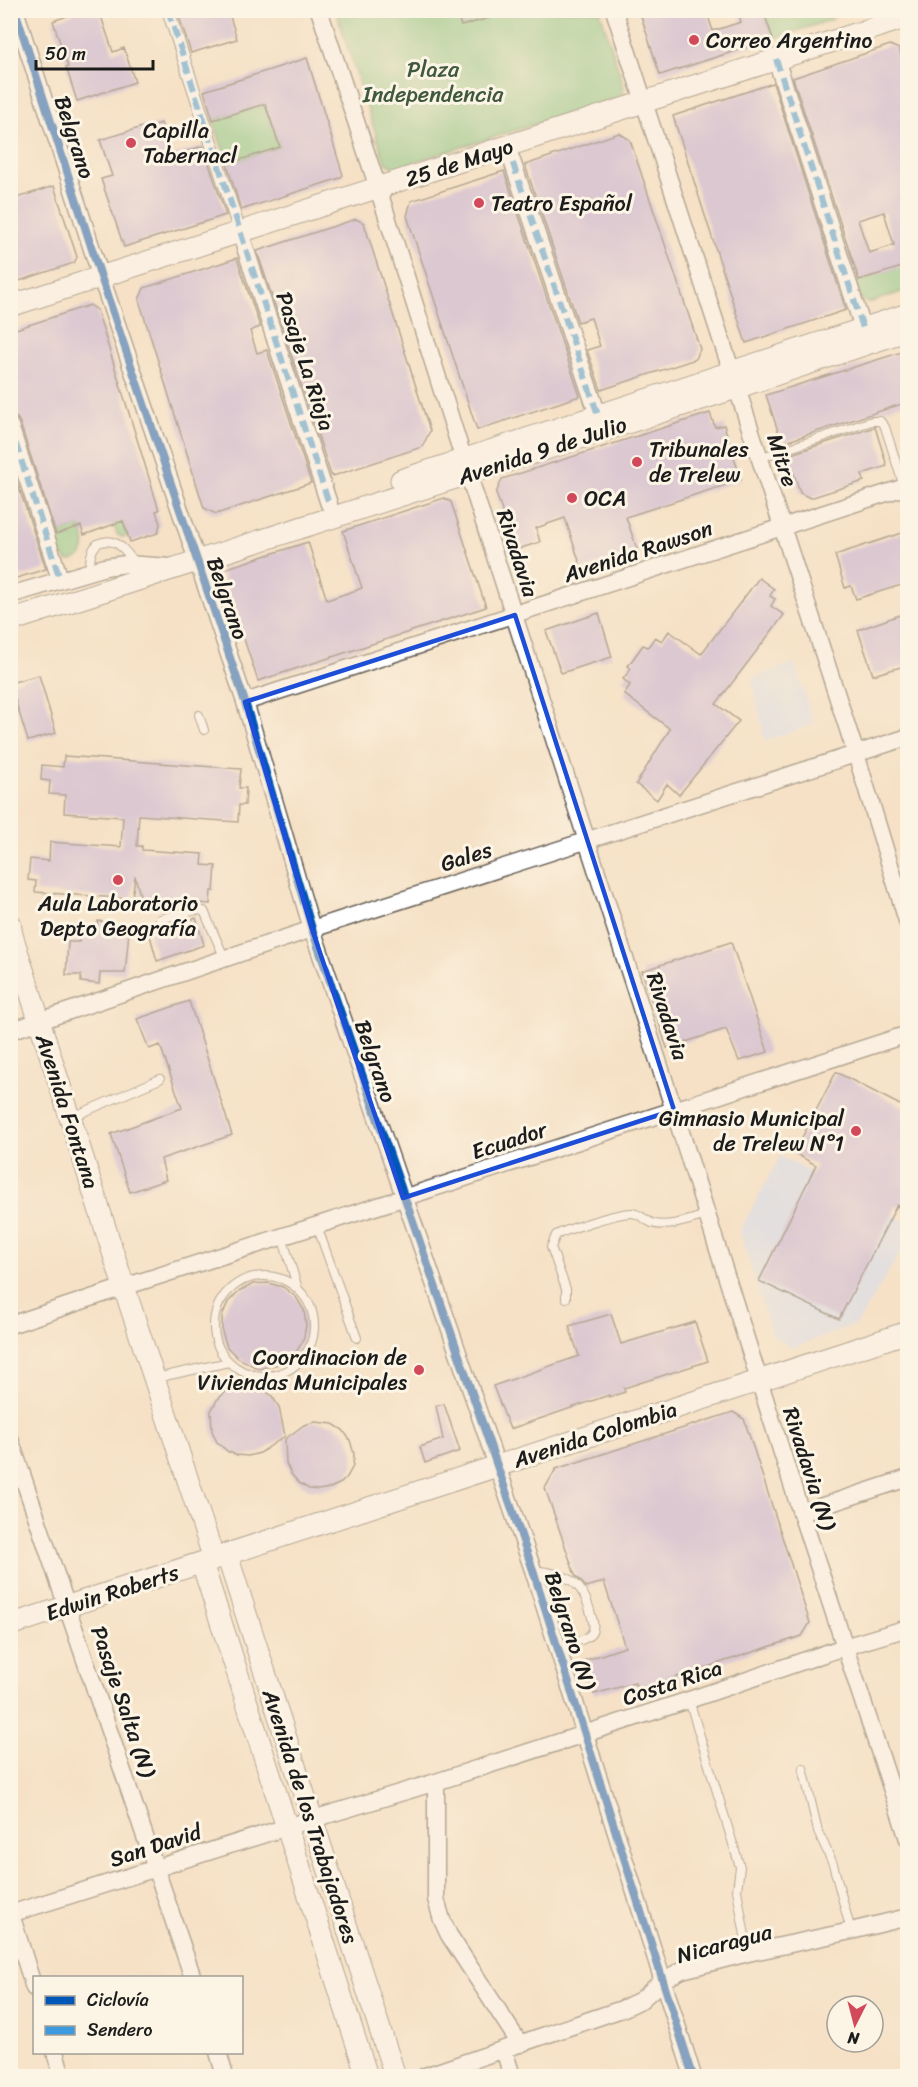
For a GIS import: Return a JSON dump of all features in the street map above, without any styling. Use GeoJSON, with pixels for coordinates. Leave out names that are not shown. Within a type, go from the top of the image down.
{"type":"FeatureCollection","features":[{"type":"Feature","properties":{"kind":"street","name":"Belgrano"},"geometry":{"type":"LineString","coordinates":[[15,10],[101,277],[245,702],[312,929],[403,1198]]}},
{"type":"Feature","properties":{"kind":"street"},"geometry":{"type":"LineString","coordinates":[[168,10],[240,232]]}},
{"type":"Feature","properties":{"kind":"street","name":"Rivadavia"},"geometry":{"type":"LineString","coordinates":[[319,10],[674,1110]]}},
{"type":"Feature","properties":{"kind":"street","name":"Mitre"},"geometry":{"type":"LineString","coordinates":[[614,10],[856,754],[908,924]]}},
{"type":"Feature","properties":{"kind":"street","name":"25 de Mayo"},"geometry":{"type":"LineString","coordinates":[[10,306],[908,17]]}},
{"type":"Feature","properties":{"kind":"street"},"geometry":{"type":"LineString","coordinates":[[776,60],[863,328]]}},
{"type":"Feature","properties":{"kind":"street"},"geometry":{"type":"LineString","coordinates":[[507,146],[598,415]]}},
{"type":"Feature","properties":{"kind":"street","name":"Pasaje La Rioja"},"geometry":{"type":"LineString","coordinates":[[240,232],[329,504]]}},
{"type":"Feature","properties":{"kind":"street","name":"Avenida 9 de Julio"},"geometry":{"type":"LineString","coordinates":[[194,554],[733,380],[863,328],[908,314]]}},
{"type":"Feature","properties":{"kind":"street","name":"Avenida 9 de Julio"},"geometry":{"type":"LineString","coordinates":[[11,621],[175,567],[194,554],[329,504],[466,466],[598,415],[733,380],[908,330]]}},
{"type":"Feature","properties":{"kind":"street"},"geometry":{"type":"LineString","coordinates":[[10,426],[55,581],[34,612]]}},
{"type":"Feature","properties":{"kind":"street","name":"Avenida Rawson"},"geometry":{"type":"LineString","coordinates":[[245,702],[906,487]]}},
{"type":"Feature","properties":{"kind":"street","name":"Avenida 9 de Julio"},"geometry":{"type":"LineString","coordinates":[[10,595],[115,565],[175,567]]}},
{"type":"Feature","properties":{"kind":"street","name":"Gales"},"geometry":{"type":"LineString","coordinates":[[10,1031],[312,929],[908,737]]}},
{"type":"Feature","properties":{"kind":"street","name":"Avenida Fontana"},"geometry":{"type":"LineString","coordinates":[[11,930],[124,1287]]}},
{"type":"Feature","properties":{"kind":"street","name":"Ecuador"},"geometry":{"type":"LineString","coordinates":[[10,1325],[908,1034]]}},
{"type":"Feature","properties":{"kind":"street","name":"Rivadavia (N)"},"geometry":{"type":"LineString","coordinates":[[674,1110],[844,1647],[901,1793],[908,1839]]}},
{"type":"Feature","properties":{"kind":"street","name":"Belgrano (N)"},"geometry":{"type":"LineString","coordinates":[[403,1198],[533,1570],[693,2076]]}},
{"type":"Feature","properties":{"kind":"street","name":"Avenida de los Trabajadores"},"geometry":{"type":"LineString","coordinates":[[124,1287],[214,1559],[312,1819],[395,2076]]}},
{"type":"Feature","properties":{"kind":"street","name":"Avenida Colombia"},"geometry":{"type":"LineString","coordinates":[[214,1559],[908,1332]]}},
{"type":"Feature","properties":{"kind":"street","name":"Pasaje Salta (N)"},"geometry":{"type":"LineString","coordinates":[[10,1439],[193,1976]]}},
{"type":"Feature","properties":{"kind":"street"},"geometry":{"type":"LineString","coordinates":[[801,1513],[908,1478]]}},
{"type":"Feature","properties":{"kind":"street","name":"Avenida de los Trabajadores"},"geometry":{"type":"LineString","coordinates":[[214,1559],[287,1827],[367,2076]]}},
{"type":"Feature","properties":{"kind":"street","name":"Edwin Roberts"},"geometry":{"type":"LineString","coordinates":[[10,1625],[214,1559]]}},
{"type":"Feature","properties":{"kind":"street","name":"Costa Rica"},"geometry":{"type":"LineString","coordinates":[[312,1819],[689,1701],[844,1647],[908,1628]]}},
{"type":"Feature","properties":{"kind":"street"},"geometry":{"type":"LineString","coordinates":[[436,1782],[436,1899],[442,1920],[449,1935],[520,2044]]}},
{"type":"Feature","properties":{"kind":"street","name":"San David"},"geometry":{"type":"LineString","coordinates":[[11,1913],[312,1819]]}},
{"type":"Feature","properties":{"kind":"street"},"geometry":{"type":"LineString","coordinates":[[11,1913],[33,1985]]}},
{"type":"Feature","properties":{"kind":"street","name":"Nicaragua"},"geometry":{"type":"LineString","coordinates":[[425,2076],[622,2009],[640,2000],[662,1981],[682,1970],[908,1917]]}},
{"type":"Feature","properties":{"kind":"street"},"geometry":{"type":"LineString","coordinates":[[504,2050],[512,2076]]}},
{"type":"Feature","properties":{"kind":"street"},"geometry":{"type":"LineString","coordinates":[[56,2054],[62,2076]]}},
{"type":"Feature","properties":{"kind":"street"},"geometry":{"type":"LineString","coordinates":[[219,2054],[225,2076]]}},
{"type":"Feature","properties":{"kind":"lane"},"geometry":{"type":"LineString","coordinates":[[759,458],[872,421],[880,421],[885,427],[906,487]]}},
{"type":"Feature","properties":{"kind":"lane"},"geometry":{"type":"LineString","coordinates":[[89,571],[93,548],[106,541],[117,543],[129,556],[147,566]]}},
{"type":"Feature","properties":{"kind":"lane"},"geometry":{"type":"LineString","coordinates":[[199,715],[204,730]]}},
{"type":"Feature","properties":{"kind":"lane"},"geometry":{"type":"LineString","coordinates":[[160,919],[196,910],[204,911],[225,959]]}},
{"type":"Feature","properties":{"kind":"lane"},"geometry":{"type":"LineString","coordinates":[[70,1118],[160,1079]]}},
{"type":"Feature","properties":{"kind":"lane"},"geometry":{"type":"LineString","coordinates":[[566,1298],[566,1288],[551,1247],[556,1235],[566,1230],[630,1213],[642,1215],[651,1222],[663,1225],[707,1215]]}},
{"type":"Feature","properties":{"kind":"lane"},"geometry":{"type":"LineString","coordinates":[[317,1226],[357,1338]]}},
{"type":"Feature","properties":{"kind":"lane"},"geometry":{"type":"LineString","coordinates":[[282,1236],[298,1290],[311,1308],[314,1331],[307,1352],[291,1368],[270,1376],[248,1374],[221,1354],[213,1333],[216,1310],[227,1291],[236,1284],[257,1276],[279,1278],[298,1290]]}},
{"type":"Feature","properties":{"kind":"lane"},"geometry":{"type":"LineString","coordinates":[[154,1378],[229,1362]]}},
{"type":"Feature","properties":{"kind":"lane"},"geometry":{"type":"LineString","coordinates":[[533,1570],[553,1572],[570,1579],[588,1601],[593,1622],[592,1632],[588,1636],[558,1647]]}},
{"type":"Feature","properties":{"kind":"lane"},"geometry":{"type":"LineString","coordinates":[[689,1701],[740,1867],[736,1890],[748,1953]]}},
{"type":"Feature","properties":{"kind":"lane"},"geometry":{"type":"LineString","coordinates":[[803,1768],[818,1831],[833,1864],[851,1931]]}},
{"type":"Feature","properties":{"kind":"highlighted area"},"geometry":{"type":"Polygon","coordinates":[[[515,615],[674,1110],[403,1198],[312,929],[245,702],[515,615]]]}},
{"type":"Feature","properties":{"kind":"shaded area"},"geometry":{"type":"Polygon","coordinates":[[[795,663],[814,724],[765,741],[752,678],[795,663]]]}},
{"type":"Feature","properties":{"kind":"shaded area"},"geometry":{"type":"Polygon","coordinates":[[[780,1156],[907,1222],[907,1242],[857,1324],[792,1348],[771,1334],[740,1231],[780,1156]]]}},
{"type":"Feature","properties":{"kind":"green space"},"geometry":{"type":"Polygon","coordinates":[[[774,10],[831,11],[833,19],[773,39],[764,14],[774,10]]]}},
{"type":"Feature","properties":{"kind":"green space","name":"Plaza Independencia"},"geometry":{"type":"Polygon","coordinates":[[[336,11],[600,11],[624,87],[623,92],[615,99],[395,168],[385,162],[336,11]]]}},
{"type":"Feature","properties":{"kind":"green space"},"geometry":{"type":"Polygon","coordinates":[[[265,104],[280,147],[228,164],[213,120],[265,104]]]}},
{"type":"Feature","properties":{"kind":"green space"},"geometry":{"type":"Polygon","coordinates":[[[907,265],[907,290],[869,303],[861,299],[855,281],[907,265]]]}},
{"type":"Feature","properties":{"kind":"green space"},"geometry":{"type":"Polygon","coordinates":[[[119,511],[128,536],[121,537],[117,534],[110,515],[119,511]]]}},
{"type":"Feature","properties":{"kind":"green space"},"geometry":{"type":"Polygon","coordinates":[[[81,526],[85,543],[83,553],[80,557],[68,561],[59,552],[54,535],[81,526]]]}},
{"type":"Feature","properties":{"kind":"building"},"geometry":{"type":"Polygon","coordinates":[[[72,10],[99,10],[113,52],[124,48],[135,82],[77,101],[53,21],[73,14],[72,10]]]}},
{"type":"Feature","properties":{"kind":"building"},"geometry":{"type":"Polygon","coordinates":[[[177,10],[228,10],[237,39],[191,53],[177,10]]]}},
{"type":"Feature","properties":{"kind":"building"},"geometry":{"type":"Polygon","coordinates":[[[456,10],[502,10],[503,14],[461,26],[456,10]]]}},
{"type":"Feature","properties":{"kind":"building","name":"Correo Argentino"},"geometry":{"type":"Polygon","coordinates":[[[639,10],[706,10],[713,31],[741,22],[738,10],[763,10],[773,39],[660,75],[639,10]]]}},
{"type":"Feature","properties":{"kind":"building"},"geometry":{"type":"Polygon","coordinates":[[[890,45],[899,49],[908,76],[908,277],[905,277],[902,267],[859,280],[793,78],[890,45]],[[884,212],[858,220],[869,253],[894,245],[884,212]]]}},
{"type":"Feature","properties":{"kind":"building"},"geometry":{"type":"Polygon","coordinates":[[[307,58],[343,175],[340,178],[241,210],[227,164],[280,147],[265,104],[213,120],[204,91],[307,58]]]}},
{"type":"Feature","properties":{"kind":"building"},"geometry":{"type":"Polygon","coordinates":[[[773,83],[846,310],[746,343],[673,116],[773,83]]]}},
{"type":"Feature","properties":{"kind":"building"},"geometry":{"type":"Polygon","coordinates":[[[161,123],[171,156],[203,146],[226,215],[124,247],[101,179],[112,176],[100,140],[161,123]]]}},
{"type":"Feature","properties":{"kind":"building"},"geometry":{"type":"Polygon","coordinates":[[[619,133],[630,140],[700,349],[696,359],[601,390],[587,350],[600,346],[591,318],[578,322],[525,165],[619,133]]]}},
{"type":"Feature","properties":{"kind":"building"},"geometry":{"type":"Polygon","coordinates":[[[504,171],[580,396],[477,430],[407,216],[411,201],[504,171]]]}},
{"type":"Feature","properties":{"kind":"building"},"geometry":{"type":"Polygon","coordinates":[[[54,186],[77,257],[74,263],[10,284],[10,200],[54,186]]]}},
{"type":"Feature","properties":{"kind":"building"},"geometry":{"type":"Polygon","coordinates":[[[356,219],[364,223],[430,431],[422,447],[333,476],[257,251],[356,219]]]}},
{"type":"Feature","properties":{"kind":"building"},"geometry":{"type":"Polygon","coordinates":[[[237,258],[260,327],[250,331],[257,353],[267,350],[311,483],[216,514],[204,508],[139,300],[144,288],[237,258]]]}},
{"type":"Feature","properties":{"kind":"building"},"geometry":{"type":"Polygon","coordinates":[[[90,305],[97,310],[159,510],[156,511],[160,524],[158,533],[130,542],[123,521],[84,535],[81,526],[56,534],[20,423],[17,418],[10,416],[10,331],[90,305]]]}},
{"type":"Feature","properties":{"kind":"building"},"geometry":{"type":"Polygon","coordinates":[[[908,350],[908,402],[782,443],[766,395],[908,350]]]}},
{"type":"Feature","properties":{"kind":"building"},"geometry":{"type":"Polygon","coordinates":[[[710,413],[715,427],[724,425],[741,480],[626,517],[638,552],[582,570],[565,518],[536,528],[540,542],[515,550],[496,493],[502,479],[710,413]]]}},
{"type":"Feature","properties":{"kind":"building"},"geometry":{"type":"Polygon","coordinates":[[[875,427],[887,466],[862,474],[864,481],[810,498],[800,493],[788,455],[875,427]]]}},
{"type":"Feature","properties":{"kind":"building"},"geometry":{"type":"Polygon","coordinates":[[[10,461],[46,569],[10,580],[10,461]]]}},
{"type":"Feature","properties":{"kind":"building"},"geometry":{"type":"Polygon","coordinates":[[[444,498],[451,502],[486,607],[258,681],[221,570],[308,542],[327,600],[362,588],[343,531],[444,498]]]}},
{"type":"Feature","properties":{"kind":"building"},"geometry":{"type":"Polygon","coordinates":[[[908,531],[908,583],[856,599],[851,586],[845,588],[835,555],[908,531]]]}},
{"type":"Feature","properties":{"kind":"building"},"geometry":{"type":"Polygon","coordinates":[[[759,578],[774,589],[770,596],[775,599],[771,606],[784,615],[716,704],[739,721],[679,795],[667,784],[657,800],[636,784],[670,729],[624,694],[630,685],[623,679],[631,669],[628,666],[643,645],[648,647],[655,637],[662,641],[669,631],[701,654],[759,578]]]}},
{"type":"Feature","properties":{"kind":"building"},"geometry":{"type":"Polygon","coordinates":[[[908,612],[908,665],[873,675],[858,630],[908,612]]]}},
{"type":"Feature","properties":{"kind":"building"},"geometry":{"type":"Polygon","coordinates":[[[599,613],[612,657],[561,673],[546,631],[599,613]]]}},
{"type":"Feature","properties":{"kind":"building"},"geometry":{"type":"Polygon","coordinates":[[[39,675],[56,733],[28,741],[10,683],[39,675]]]}},
{"type":"Feature","properties":{"kind":"building"},"geometry":{"type":"Polygon","coordinates":[[[64,756],[241,769],[239,788],[246,788],[245,805],[239,805],[238,822],[139,815],[137,846],[142,846],[142,850],[203,854],[202,865],[216,866],[214,891],[211,891],[210,904],[141,899],[135,876],[132,899],[35,892],[36,881],[28,880],[30,859],[49,861],[50,842],[121,847],[123,817],[64,813],[65,795],[49,794],[50,781],[41,780],[42,765],[63,767],[64,756]]]}},
{"type":"Feature","properties":{"kind":"building"},"geometry":{"type":"Polygon","coordinates":[[[196,918],[204,945],[157,961],[149,932],[196,918]]]}},
{"type":"Feature","properties":{"kind":"building"},"geometry":{"type":"Polygon","coordinates":[[[98,921],[112,923],[111,930],[129,932],[125,973],[100,973],[99,984],[81,982],[81,975],[66,975],[68,942],[79,942],[81,926],[97,928],[98,921]]]}},
{"type":"Feature","properties":{"kind":"building"},"geometry":{"type":"Polygon","coordinates":[[[731,942],[768,1052],[739,1061],[726,1029],[667,1048],[642,971],[731,942]]]}},
{"type":"Feature","properties":{"kind":"building"},"geometry":{"type":"Polygon","coordinates":[[[189,1001],[232,1135],[161,1159],[166,1180],[130,1192],[111,1134],[182,1108],[160,1045],[149,1049],[137,1019],[189,1001]]]}},
{"type":"Feature","properties":{"kind":"building"},"geometry":{"type":"Polygon","coordinates":[[[836,1072],[908,1109],[908,1210],[897,1205],[839,1319],[759,1281],[816,1165],[794,1153],[836,1072]]]}},
{"type":"Feature","properties":{"kind":"building"},"geometry":{"type":"Polygon","coordinates":[[[268,1283],[283,1287],[296,1297],[304,1310],[306,1326],[303,1341],[295,1354],[282,1363],[259,1369],[238,1358],[227,1347],[222,1332],[222,1316],[228,1302],[239,1291],[253,1284],[268,1283]]]}},
{"type":"Feature","properties":{"kind":"building"},"geometry":{"type":"Polygon","coordinates":[[[611,1314],[621,1344],[695,1322],[708,1361],[624,1388],[625,1392],[609,1397],[609,1395],[510,1429],[493,1386],[579,1356],[569,1326],[611,1314]]]}},
{"type":"Feature","properties":{"kind":"building"},"geometry":{"type":"Polygon","coordinates":[[[253,1382],[272,1396],[279,1407],[285,1436],[260,1453],[248,1456],[236,1455],[217,1442],[212,1431],[211,1411],[217,1400],[230,1388],[253,1382]]]}},
{"type":"Feature","properties":{"kind":"building"},"geometry":{"type":"Polygon","coordinates":[[[444,1404],[460,1451],[425,1463],[420,1447],[443,1439],[436,1406],[444,1404]]]}},
{"type":"Feature","properties":{"kind":"building"},"geometry":{"type":"Polygon","coordinates":[[[733,1412],[744,1419],[810,1623],[802,1636],[637,1690],[635,1683],[594,1694],[583,1661],[625,1647],[604,1582],[586,1587],[575,1575],[545,1488],[556,1469],[733,1412]]]}},
{"type":"Feature","properties":{"kind":"building"},"geometry":{"type":"Polygon","coordinates":[[[315,1422],[333,1424],[343,1430],[350,1440],[354,1454],[353,1466],[341,1483],[318,1490],[309,1489],[299,1483],[291,1474],[286,1463],[285,1439],[304,1425],[315,1422]]]}},
{"type":"Feature","properties":{"kind":"marked path"},"geometry":{"type":"LineString","coordinates":[[168,10],[329,504]]}},
{"type":"Feature","properties":{"kind":"marked path"},"geometry":{"type":"LineString","coordinates":[[776,59],[863,328]]}},
{"type":"Feature","properties":{"kind":"marked path"},"geometry":{"type":"LineString","coordinates":[[507,146],[598,415]]}},
{"type":"Feature","properties":{"kind":"marked path"},"geometry":{"type":"LineString","coordinates":[[10,426],[60,579]]}},
{"type":"Feature","properties":{"kind":"cycle path"},"geometry":{"type":"LineString","coordinates":[[15,10],[101,277],[245,702],[312,929],[533,1570],[693,2076]]}},
{"type":"Feature","properties":{"kind":"place","name":"Correo Argentino"},"geometry":{"type":"Point","coordinates":[694,40]}},
{"type":"Feature","properties":{"kind":"place","name":"Capilla Tabernacl"},"geometry":{"type":"Point","coordinates":[131,143]}},
{"type":"Feature","properties":{"kind":"place","name":"Teatro Español"},"geometry":{"type":"Point","coordinates":[479,203]}},
{"type":"Feature","properties":{"kind":"place","name":"Tribunales de Trelew"},"geometry":{"type":"Point","coordinates":[637,462]}},
{"type":"Feature","properties":{"kind":"place","name":"OCA"},"geometry":{"type":"Point","coordinates":[572,498]}},
{"type":"Feature","properties":{"kind":"place","name":"Aula Laboratorio Depto Geografía"},"geometry":{"type":"Point","coordinates":[118,880]}},
{"type":"Feature","properties":{"kind":"place","name":"Gimnasio Municipal de Trelew N°1"},"geometry":{"type":"Point","coordinates":[856,1131]}},
{"type":"Feature","properties":{"kind":"place","name":"Coordinacion de Viviendas Municipales"},"geometry":{"type":"Point","coordinates":[419,1370]}}]}
